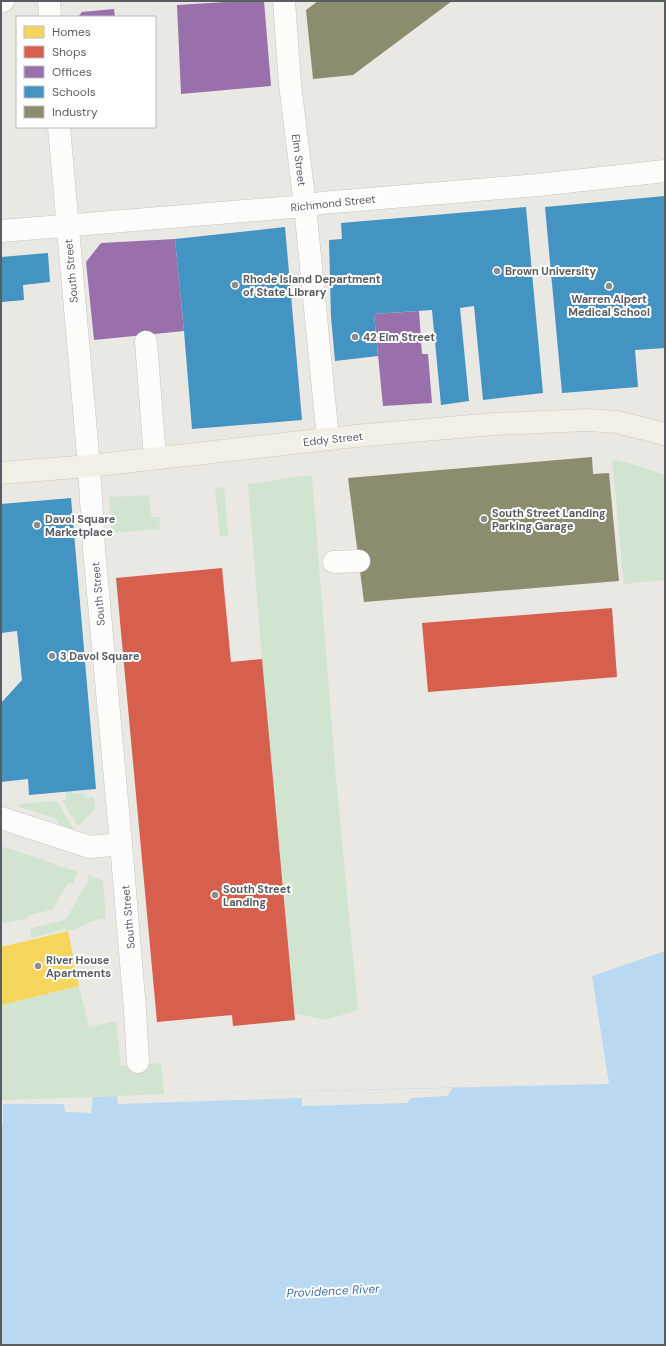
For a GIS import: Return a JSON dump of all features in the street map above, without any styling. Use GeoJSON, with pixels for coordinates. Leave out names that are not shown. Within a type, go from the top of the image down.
{"type":"FeatureCollection","features":[{"type":"Feature","properties":{"kind":"main road","name":"Eddy Street"},"geometry":{"type":"LineString","coordinates":[[1,473],[89,466],[328,439],[494,424],[588,420],[617,422],[665,434]]}},
{"type":"Feature","properties":{"kind":"street"},"geometry":{"type":"LineString","coordinates":[[49,1],[50,16]]}},
{"type":"Feature","properties":{"kind":"street","name":"Elm Street"},"geometry":{"type":"LineString","coordinates":[[284,1],[290,84],[305,206],[328,439]]}},
{"type":"Feature","properties":{"kind":"street","name":"South Street"},"geometry":{"type":"LineString","coordinates":[[59,128],[89,466],[94,549],[122,844],[138,1062]]}},
{"type":"Feature","properties":{"kind":"street","name":"Richmond Street"},"geometry":{"type":"LineString","coordinates":[[1,231],[538,185],[665,171]]}},
{"type":"Feature","properties":{"kind":"street"},"geometry":{"type":"LineString","coordinates":[[146,342],[156,458]]}},
{"type":"Feature","properties":{"kind":"street"},"geometry":{"type":"LineString","coordinates":[[334,562],[359,561]]}},
{"type":"Feature","properties":{"kind":"street"},"geometry":{"type":"LineString","coordinates":[[1,818],[90,847],[122,844]]}},
{"type":"Feature","properties":{"kind":"green space"},"geometry":{"type":"Polygon","coordinates":[[[612,459],[665,475],[665,580],[624,584],[612,459]]]}},
{"type":"Feature","properties":{"kind":"green space"},"geometry":{"type":"Polygon","coordinates":[[[310,475],[312,477],[336,778],[358,1010],[325,1020],[295,1013],[262,659],[248,484],[310,475]]]}},
{"type":"Feature","properties":{"kind":"green space"},"geometry":{"type":"Polygon","coordinates":[[[224,487],[228,535],[220,536],[215,488],[224,487]]]}},
{"type":"Feature","properties":{"kind":"green space"},"geometry":{"type":"Polygon","coordinates":[[[149,495],[151,517],[159,517],[160,529],[112,533],[109,497],[149,495]]]}},
{"type":"Feature","properties":{"kind":"green space"},"geometry":{"type":"Polygon","coordinates":[[[73,791],[73,794],[84,793],[85,798],[94,797],[95,809],[78,826],[62,800],[66,800],[66,792],[73,791]]]}},
{"type":"Feature","properties":{"kind":"green space"},"geometry":{"type":"Polygon","coordinates":[[[57,801],[73,829],[72,831],[60,828],[57,819],[19,807],[19,804],[57,801]]]}},
{"type":"Feature","properties":{"kind":"green space"},"geometry":{"type":"Polygon","coordinates":[[[1,846],[78,872],[73,883],[67,884],[53,909],[27,916],[28,918],[1,924],[1,846]]]}},
{"type":"Feature","properties":{"kind":"green space"},"geometry":{"type":"Polygon","coordinates":[[[89,875],[103,881],[106,918],[92,921],[68,931],[66,929],[32,938],[30,929],[66,919],[88,881],[87,879],[89,875]]]}},
{"type":"Feature","properties":{"kind":"green space"},"geometry":{"type":"Polygon","coordinates":[[[79,986],[89,1027],[116,1021],[121,1066],[161,1063],[164,1094],[34,1100],[1,1100],[1,1005],[79,986]]]}},
{"type":"Feature","properties":{"kind":"water","name":"Providence River"},"geometry":{"type":"Polygon","coordinates":[[[665,951],[665,1345],[1,1345],[1,1100],[34,1100],[164,1094],[609,1084],[592,976],[665,951]]]}},
{"type":"Feature","properties":{"kind":"pier"},"geometry":{"type":"Polygon","coordinates":[[[452,1088],[448,1096],[411,1098],[407,1103],[302,1106],[302,1098],[118,1104],[117,1096],[164,1094],[452,1088]]]}},
{"type":"Feature","properties":{"kind":"pier"},"geometry":{"type":"Polygon","coordinates":[[[93,1097],[91,1113],[65,1112],[64,1104],[3,1104],[3,1125],[1,1125],[1,1100],[93,1097]]]}},
{"type":"Feature","properties":{"kind":"building: Homes","name":"River House Apartments"},"geometry":{"type":"Polygon","coordinates":[[[68,931],[79,986],[1,1005],[1,947],[68,931]]]}},
{"type":"Feature","properties":{"kind":"building: Shops","name":"South Street Landing"},"geometry":{"type":"Polygon","coordinates":[[[222,568],[231,662],[262,659],[295,1020],[233,1026],[232,1015],[157,1022],[116,578],[222,568]]]}},
{"type":"Feature","properties":{"kind":"building: Shops"},"geometry":{"type":"Polygon","coordinates":[[[612,608],[617,677],[428,692],[422,623],[612,608]]]}},
{"type":"Feature","properties":{"kind":"building: Offices"},"geometry":{"type":"Polygon","coordinates":[[[264,1],[271,86],[181,94],[177,5],[264,1]]]}},
{"type":"Feature","properties":{"kind":"building: Offices"},"geometry":{"type":"Polygon","coordinates":[[[114,9],[115,16],[79,16],[82,12],[114,9]]]}},
{"type":"Feature","properties":{"kind":"building: Offices"},"geometry":{"type":"Polygon","coordinates":[[[175,239],[184,331],[94,340],[86,262],[101,243],[175,239]]]}},
{"type":"Feature","properties":{"kind":"building: Offices"},"geometry":{"type":"Polygon","coordinates":[[[419,311],[422,354],[428,354],[432,403],[383,406],[374,314],[419,311]]]}},
{"type":"Feature","properties":{"kind":"building: Schools","name":"Warren Alpert Medical School"},"geometry":{"type":"Polygon","coordinates":[[[665,196],[665,348],[635,350],[638,387],[562,393],[545,207],[665,196]]]}},
{"type":"Feature","properties":{"kind":"building: Schools"},"geometry":{"type":"Polygon","coordinates":[[[526,207],[543,393],[483,400],[474,306],[460,308],[469,401],[441,405],[432,310],[374,314],[378,356],[335,361],[331,317],[329,240],[342,239],[341,223],[526,207]]]}},
{"type":"Feature","properties":{"kind":"building: Schools","name":"Rhode Island Department of State Library"},"geometry":{"type":"Polygon","coordinates":[[[285,227],[302,420],[192,429],[175,239],[285,227]]]}},
{"type":"Feature","properties":{"kind":"building: Schools"},"geometry":{"type":"Polygon","coordinates":[[[48,253],[50,282],[23,285],[24,300],[2,302],[1,257],[48,253]]]}},
{"type":"Feature","properties":{"kind":"building: Schools","name":"3 Davol Square"},"geometry":{"type":"Polygon","coordinates":[[[71,498],[96,789],[29,795],[28,779],[1,782],[1,703],[22,680],[17,631],[1,633],[1,504],[71,498]]]}},
{"type":"Feature","properties":{"kind":"building: Industry"},"geometry":{"type":"Polygon","coordinates":[[[318,1],[452,1],[353,75],[313,79],[306,10],[318,1]]]}},
{"type":"Feature","properties":{"kind":"building: Industry","name":"South Street Landing Parking Garage"},"geometry":{"type":"Polygon","coordinates":[[[592,457],[593,474],[609,473],[619,581],[364,602],[348,478],[592,457]]]}},
{"type":"Feature","properties":{"kind":"place","name":"Brown University"},"geometry":{"type":"Point","coordinates":[497,271]}},
{"type":"Feature","properties":{"kind":"place","name":"Rhode Island Department of State Library"},"geometry":{"type":"Point","coordinates":[235,285]}},
{"type":"Feature","properties":{"kind":"place","name":"Warren Alpert Medical School"},"geometry":{"type":"Point","coordinates":[609,286]}},
{"type":"Feature","properties":{"kind":"place","name":"42 Elm Street"},"geometry":{"type":"Point","coordinates":[355,337]}},
{"type":"Feature","properties":{"kind":"place","name":"South Street Landing Parking Garage"},"geometry":{"type":"Point","coordinates":[484,519]}},
{"type":"Feature","properties":{"kind":"place","name":"Davol Square Marketplace"},"geometry":{"type":"Point","coordinates":[37,525]}},
{"type":"Feature","properties":{"kind":"place","name":"3 Davol Square"},"geometry":{"type":"Point","coordinates":[52,656]}},
{"type":"Feature","properties":{"kind":"place","name":"South Street Landing"},"geometry":{"type":"Point","coordinates":[215,895]}},
{"type":"Feature","properties":{"kind":"place","name":"River House Apartments"},"geometry":{"type":"Point","coordinates":[38,966]}}]}
